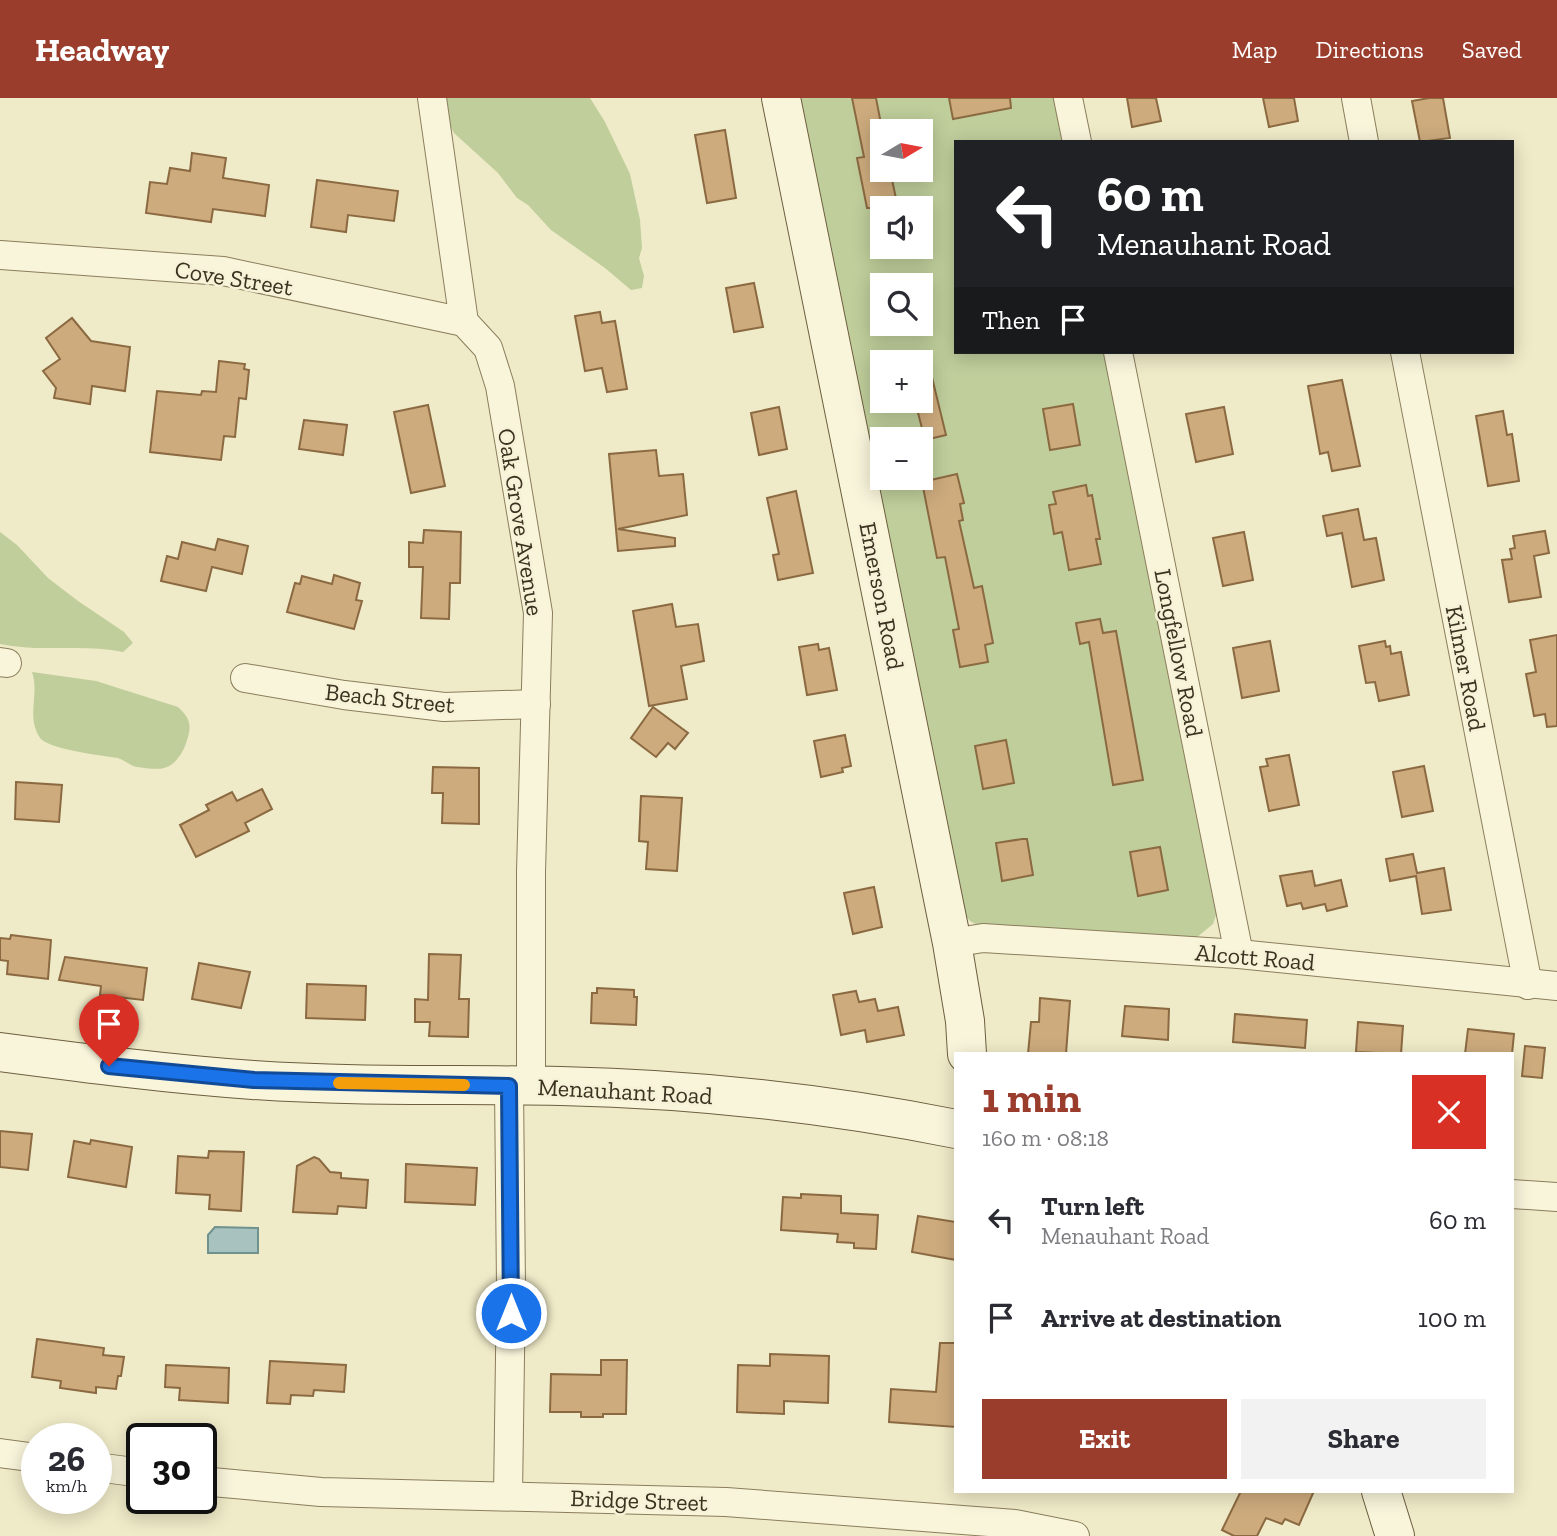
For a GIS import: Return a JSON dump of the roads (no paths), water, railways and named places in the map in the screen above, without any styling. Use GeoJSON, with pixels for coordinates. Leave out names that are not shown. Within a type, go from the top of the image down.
{"type":"FeatureCollection","features":[{"type":"Feature","properties":{"kind":"main road","name":"Emerson Road"},"geometry":{"type":"LineString","coordinates":[[781,98],[952,943],[965,1021],[967,1052]]}},
{"type":"Feature","properties":{"kind":"main road","name":"Menauhant Road"},"geometry":{"type":"LineString","coordinates":[[0,1052],[254,1080],[520,1086],[708,1094],[902,1118],[954,1129]]}},
{"type":"Feature","properties":{"kind":"main road"},"geometry":{"type":"LineString","coordinates":[[1382,1493],[1395,1536]]}},
{"type":"Feature","properties":{"kind":"street"},"geometry":{"type":"LineString","coordinates":[[432,98],[464,322]]}},
{"type":"Feature","properties":{"kind":"street"},"geometry":{"type":"LineString","coordinates":[[1068,98],[1077,140]]}},
{"type":"Feature","properties":{"kind":"street"},"geometry":{"type":"LineString","coordinates":[[1356,98],[1364,140]]}},
{"type":"Feature","properties":{"kind":"street","name":"Cove Street"},"geometry":{"type":"LineString","coordinates":[[0,255],[223,271],[464,322]]}},
{"type":"Feature","properties":{"kind":"street","name":"Oak Grove Avenue"},"geometry":{"type":"LineString","coordinates":[[464,322],[488,348],[500,386],[538,613],[531,872],[511,1287],[508,1496]]}},
{"type":"Feature","properties":{"kind":"street","name":"Longfellow Road"},"geometry":{"type":"LineString","coordinates":[[1118,354],[1239,954]]}},
{"type":"Feature","properties":{"kind":"street","name":"Kilmer Road"},"geometry":{"type":"LineString","coordinates":[[1405,354],[1528,985]]}},
{"type":"Feature","properties":{"kind":"street","name":"Beach Street"},"geometry":{"type":"LineString","coordinates":[[245,678],[344,695],[444,707],[536,704]]}},
{"type":"Feature","properties":{"kind":"street","name":"Alcott Road"},"geometry":{"type":"LineString","coordinates":[[952,943],[983,939],[1239,954],[1557,986]]}},
{"type":"Feature","properties":{"kind":"street"},"geometry":{"type":"LineString","coordinates":[[1514,1194],[1557,1197]]}},
{"type":"Feature","properties":{"kind":"street"},"geometry":{"type":"LineString","coordinates":[[0,1453],[21,1456]]}},
{"type":"Feature","properties":{"kind":"street","name":"Bridge Street"},"geometry":{"type":"LineString","coordinates":[[217,1482],[321,1492],[726,1502],[1015,1524],[1075,1536]]}},
{"type":"Feature","properties":{"kind":"water"},"geometry":{"type":"Polygon","coordinates":[[[215,1227],[258,1228],[258,1253],[208,1253],[208,1235],[215,1227]]]}}]}
